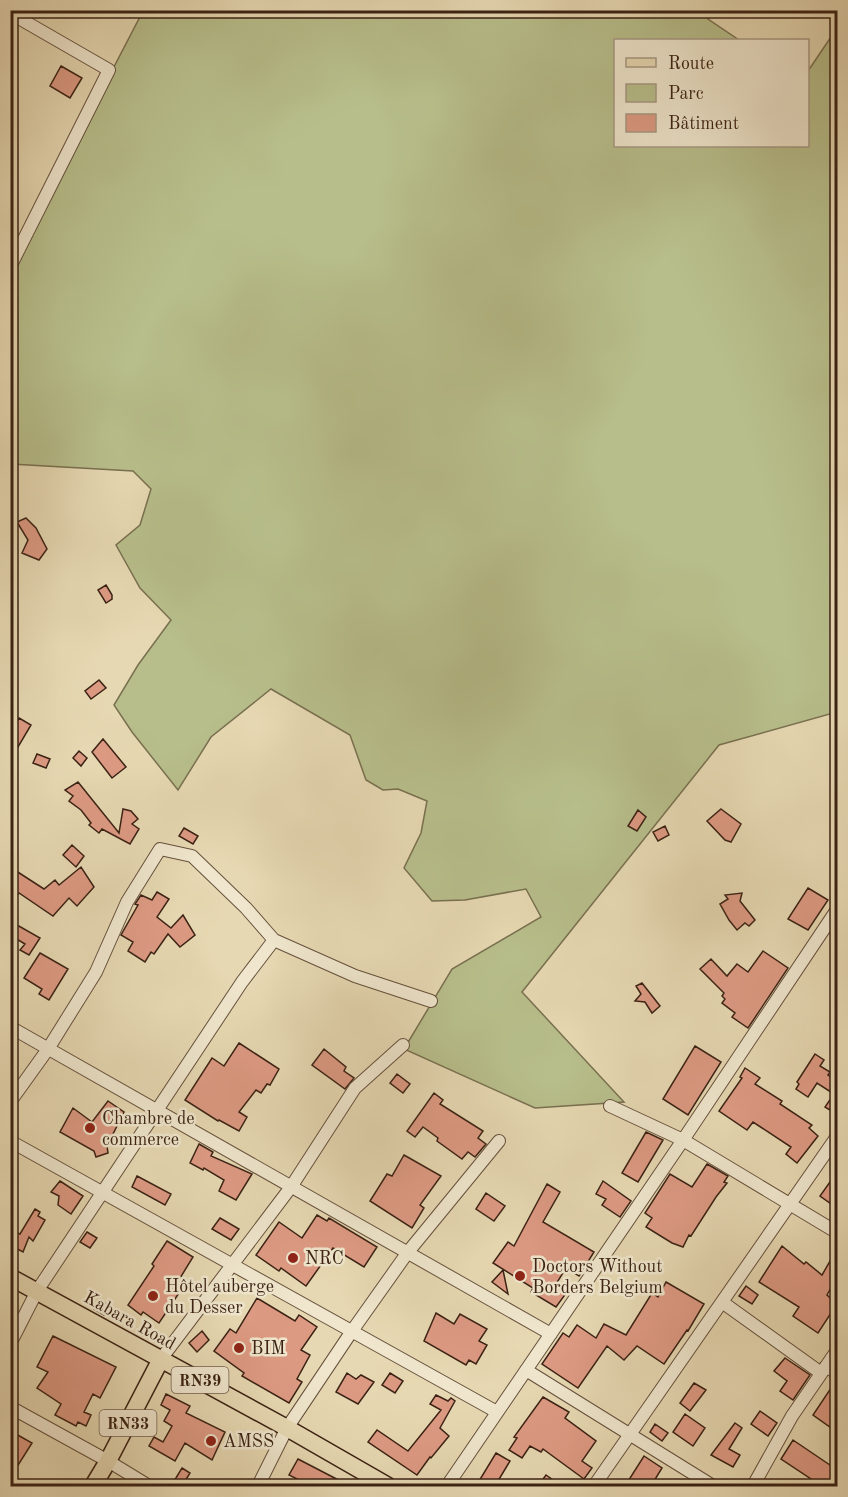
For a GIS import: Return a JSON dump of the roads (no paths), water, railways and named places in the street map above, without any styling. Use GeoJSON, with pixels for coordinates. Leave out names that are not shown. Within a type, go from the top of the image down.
{"type":"FeatureCollection","features":[{"type":"Feature","properties":{"kind":"main road","name":"Kabara Road"},"geometry":{"type":"LineString","coordinates":[[10,1277],[287,1428],[388,1486]]}},
{"type":"Feature","properties":{"kind":"main road","name":"RN33"},"geometry":{"type":"LineString","coordinates":[[93,1486],[161,1359]]}},
{"type":"Feature","properties":{"kind":"street"},"geometry":{"type":"LineString","coordinates":[[10,14],[109,70],[10,267]]}},
{"type":"Feature","properties":{"kind":"street"},"geometry":{"type":"LineString","coordinates":[[10,1102],[48,1048],[96,972],[127,902],[160,849],[192,856],[246,908],[274,940],[355,976],[431,1001]]}},
{"type":"Feature","properties":{"kind":"street"},"geometry":{"type":"LineString","coordinates":[[447,1486],[683,1140],[837,908]]}},
{"type":"Feature","properties":{"kind":"street"},"geometry":{"type":"LineString","coordinates":[[10,1344],[37,1291],[242,982],[274,940]]}},
{"type":"Feature","properties":{"kind":"street"},"geometry":{"type":"LineString","coordinates":[[10,1027],[551,1334]]}},
{"type":"Feature","properties":{"kind":"street"},"geometry":{"type":"LineString","coordinates":[[161,1359],[291,1186],[355,1088],[404,1046]]}},
{"type":"Feature","properties":{"kind":"street"},"geometry":{"type":"LineString","coordinates":[[610,1106],[683,1140],[837,1233]]}},
{"type":"Feature","properties":{"kind":"street"},"geometry":{"type":"LineString","coordinates":[[594,1486],[837,1135]]}},
{"type":"Feature","properties":{"kind":"street"},"geometry":{"type":"LineString","coordinates":[[10,1141],[497,1412]]}},
{"type":"Feature","properties":{"kind":"street"},"geometry":{"type":"LineString","coordinates":[[258,1486],[287,1428],[352,1331],[408,1252],[499,1142]]}},
{"type":"Feature","properties":{"kind":"street"},"geometry":{"type":"LineString","coordinates":[[722,1302],[824,1370],[837,1374]]}},
{"type":"Feature","properties":{"kind":"street"},"geometry":{"type":"LineString","coordinates":[[753,1486],[792,1416],[837,1349]]}},
{"type":"Feature","properties":{"kind":"street"},"geometry":{"type":"LineString","coordinates":[[526,1370],[713,1486]]}},
{"type":"Feature","properties":{"kind":"street"},"geometry":{"type":"LineString","coordinates":[[10,1407],[150,1486]]}},
{"type":"Feature","properties":{"kind":"place","name":"Chambre de commerce"},"geometry":{"type":"Point","coordinates":[90,1128]}},
{"type":"Feature","properties":{"kind":"place","name":"NRC"},"geometry":{"type":"Point","coordinates":[293,1258]}},
{"type":"Feature","properties":{"kind":"place","name":"Doctors Without Borders Belgium"},"geometry":{"type":"Point","coordinates":[520,1276]}},
{"type":"Feature","properties":{"kind":"place","name":"Hôtel auberge du Desser"},"geometry":{"type":"Point","coordinates":[153,1296]}},
{"type":"Feature","properties":{"kind":"place","name":"BIM"},"geometry":{"type":"Point","coordinates":[239,1348]}},
{"type":"Feature","properties":{"kind":"place","name":"AMSS"},"geometry":{"type":"Point","coordinates":[211,1441]}}]}
